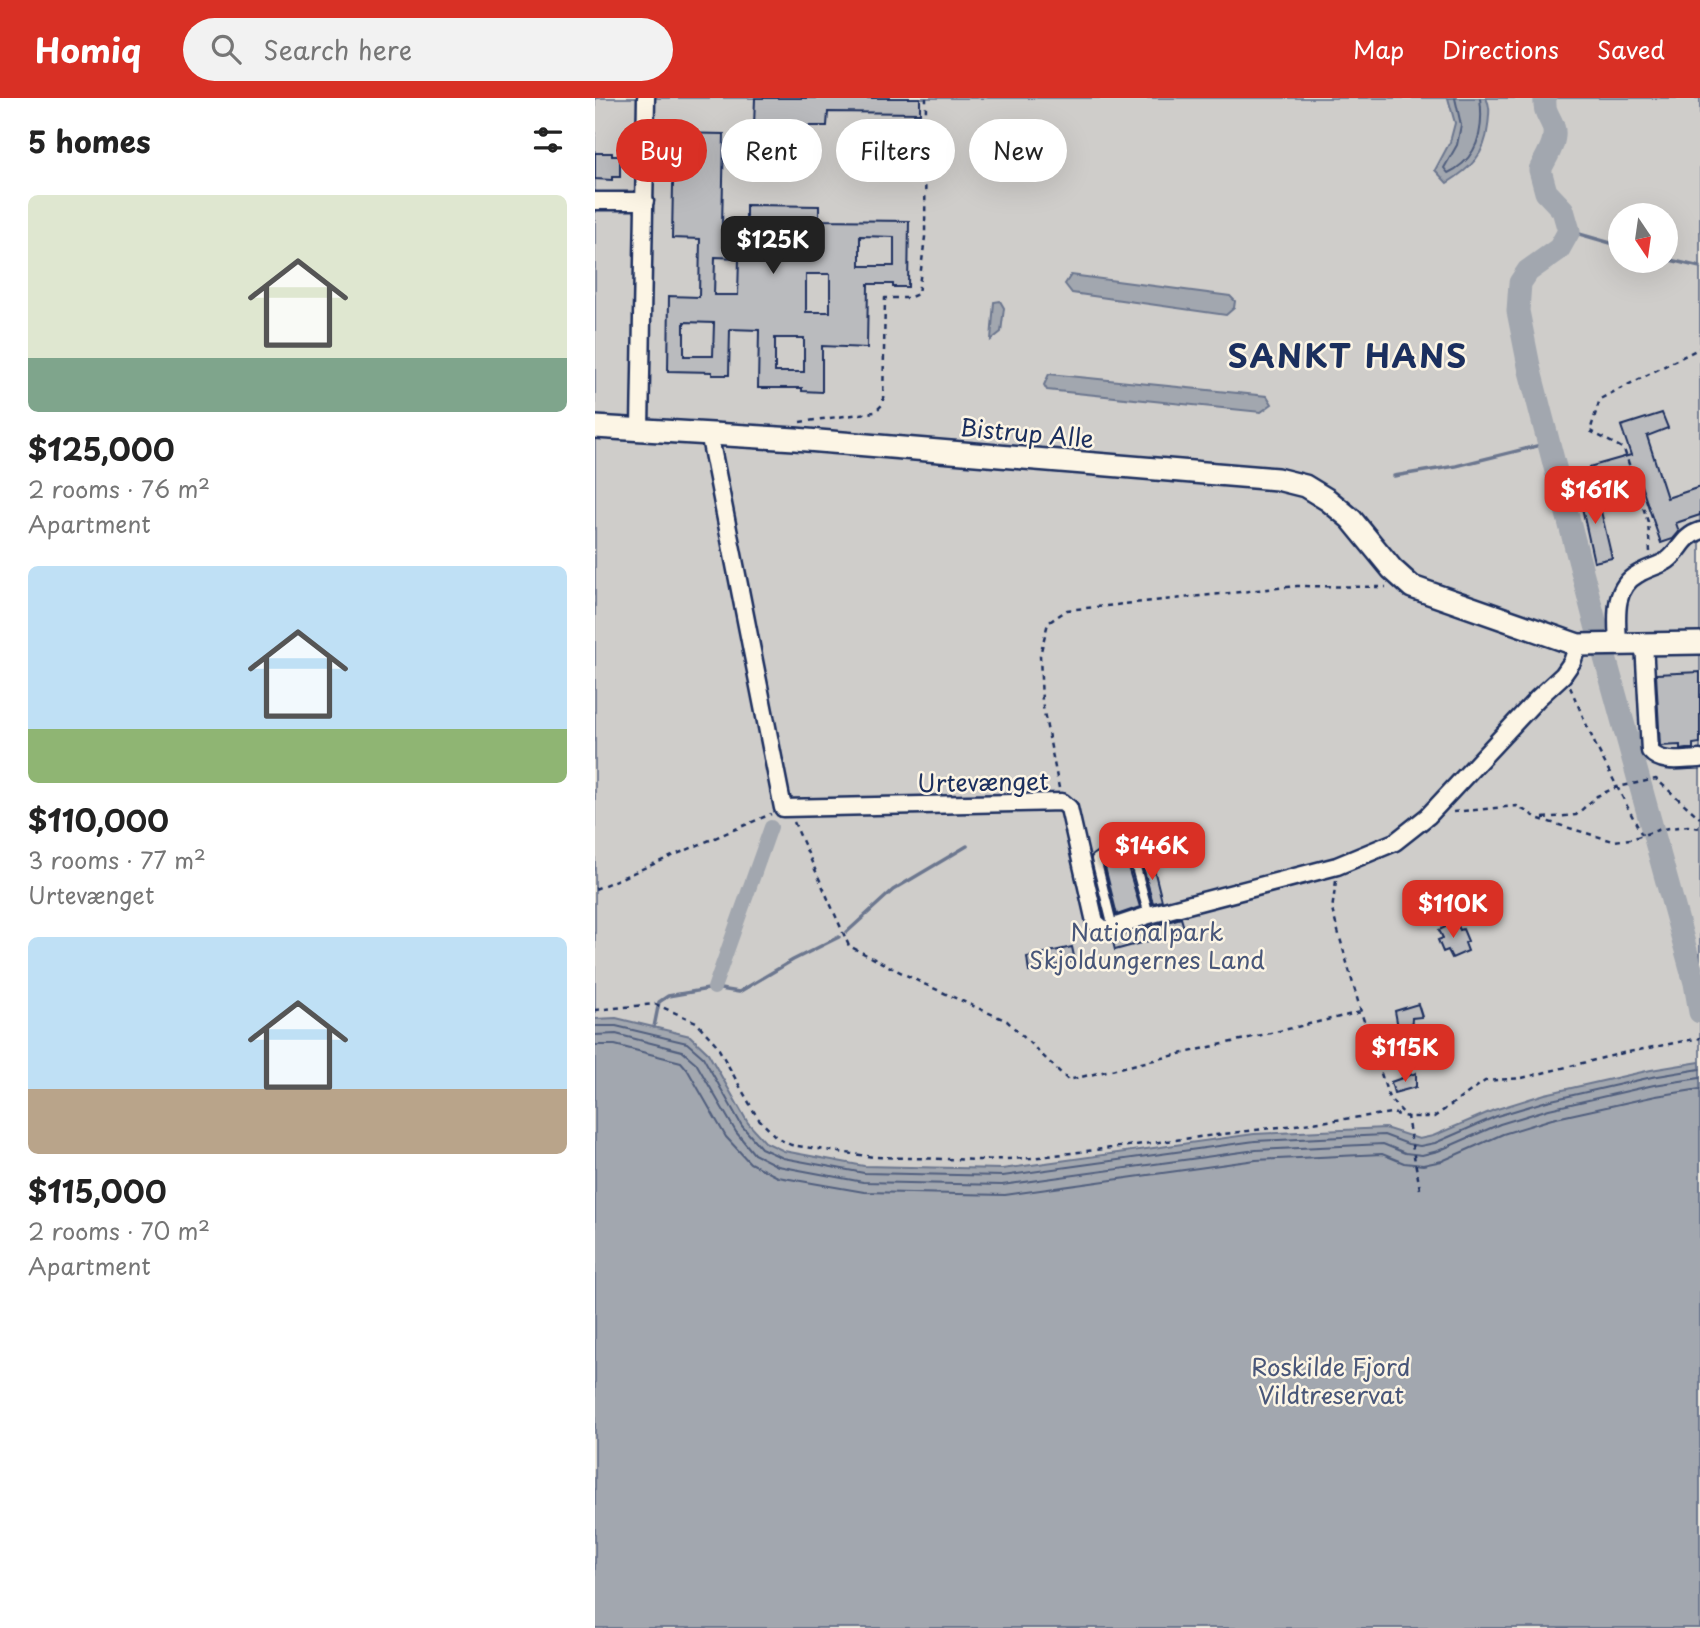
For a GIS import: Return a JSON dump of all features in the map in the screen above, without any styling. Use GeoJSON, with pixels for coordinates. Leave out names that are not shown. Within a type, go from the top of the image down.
{"type":"FeatureCollection","features":[{"type":"Feature","properties":{"kind":"street"},"geometry":{"type":"LineString","coordinates":[[640,429],[646,98]]}},
{"type":"Feature","properties":{"kind":"street"},"geometry":{"type":"LineString","coordinates":[[595,201],[645,201]]}},
{"type":"Feature","properties":{"kind":"street","name":"Bistrup Alle"},"geometry":{"type":"LineString","coordinates":[[595,427],[795,439],[1277,479],[1305,486],[1328,500],[1351,519],[1391,569],[1412,587],[1578,645]]}},
{"type":"Feature","properties":{"kind":"street"},"geometry":{"type":"LineString","coordinates":[[709,433],[783,808]]}},
{"type":"Feature","properties":{"kind":"street"},"geometry":{"type":"LineString","coordinates":[[1618,644],[1616,605],[1630,578],[1668,560],[1688,535],[1700,531]]}},
{"type":"Feature","properties":{"kind":"street"},"geometry":{"type":"LineString","coordinates":[[1644,643],[1650,751],[1655,757],[1666,760],[1700,759]]}},
{"type":"Feature","properties":{"kind":"street"},"geometry":{"type":"LineString","coordinates":[[1113,928],[1149,915],[1338,866],[1395,842],[1428,816],[1538,698],[1563,675],[1572,662],[1578,645],[1700,643]]}},
{"type":"Feature","properties":{"kind":"street","name":"Urtevænget"},"geometry":{"type":"LineString","coordinates":[[783,808],[1062,802],[1069,808],[1095,922],[1104,930],[1113,928]]}},
{"type":"Feature","properties":{"kind":"lane"},"geometry":{"type":"LineString","coordinates":[[1113,928],[1095,859],[1106,852],[1131,849],[1149,915]]}},
{"type":"Feature","properties":{"kind":"path"},"geometry":{"type":"LineString","coordinates":[[795,439],[799,422],[875,412],[883,404],[885,298],[908,298],[918,294],[925,237],[926,98]]}},
{"type":"Feature","properties":{"kind":"path"},"geometry":{"type":"LineString","coordinates":[[1641,572],[1651,559],[1648,522],[1624,449],[1590,431],[1600,399],[1700,348]]}},
{"type":"Feature","properties":{"kind":"path"},"geometry":{"type":"LineString","coordinates":[[1062,802],[1042,702],[1040,655],[1048,623],[1067,610],[1297,586],[1387,587]]}},
{"type":"Feature","properties":{"kind":"path"},"geometry":{"type":"LineString","coordinates":[[1563,675],[1644,834]]}},
{"type":"Feature","properties":{"kind":"path"},"geometry":{"type":"LineString","coordinates":[[1539,818],[1576,815],[1597,796],[1618,787],[1656,779],[1700,818]]}},
{"type":"Feature","properties":{"kind":"path"},"geometry":{"type":"LineString","coordinates":[[1452,812],[1517,806],[1539,818],[1613,841],[1661,829],[1688,826],[1700,828]]}},
{"type":"Feature","properties":{"kind":"path"},"geometry":{"type":"LineString","coordinates":[[595,889],[783,808],[797,825],[849,946],[924,984],[1007,1021],[1068,1080],[1361,1012]]}},
{"type":"Feature","properties":{"kind":"path"},"geometry":{"type":"LineString","coordinates":[[1338,866],[1332,909],[1389,1098],[1407,1117],[1420,1189]]}},
{"type":"Feature","properties":{"kind":"path"},"geometry":{"type":"LineString","coordinates":[[595,1010],[655,1004],[696,1023],[716,1044],[757,1117],[777,1138],[791,1145],[888,1158],[1031,1158],[1392,1113],[1407,1117],[1434,1117],[1485,1081],[1522,1078],[1623,1053],[1699,1038]]}},
{"type":"Feature","properties":{"kind":"green space","name":"Nationalpark Skjoldungernes Land"},"geometry":{"type":"Polygon","coordinates":[[[595,98],[1700,98],[1700,1628],[595,1628],[595,98]]]}},
{"type":"Feature","properties":{"kind":"water"},"geometry":{"type":"Polygon","coordinates":[[[1448,98],[1486,98],[1489,111],[1486,136],[1480,153],[1470,166],[1447,183],[1435,170],[1450,142],[1455,123],[1448,98]]]}},
{"type":"Feature","properties":{"kind":"water"},"geometry":{"type":"Polygon","coordinates":[[[1071,275],[1230,296],[1235,301],[1234,308],[1226,315],[1072,293],[1065,284],[1071,275]]]}},
{"type":"Feature","properties":{"kind":"water"},"geometry":{"type":"Polygon","coordinates":[[[1000,301],[1004,308],[1001,332],[991,340],[994,302],[1000,301]]]}},
{"type":"Feature","properties":{"kind":"water"},"geometry":{"type":"Polygon","coordinates":[[[1049,374],[1267,396],[1272,404],[1261,412],[1047,390],[1044,385],[1049,374]]]}},
{"type":"Feature","properties":{"kind":"water","name":"Roskilde Fjord Vildtreservat"},"geometry":{"type":"Polygon","coordinates":[[[616,1018],[690,1036],[708,1053],[748,1123],[765,1142],[784,1151],[864,1166],[1002,1169],[1254,1134],[1385,1128],[1419,1139],[1545,1094],[1700,1062],[1700,1628],[595,1628],[595,1019],[616,1018]]]}},
{"type":"Feature","properties":{"kind":"building"},"geometry":{"type":"Polygon","coordinates":[[[755,98],[920,98],[920,113],[828,112],[827,126],[822,126],[822,119],[754,119],[755,98]]]}},
{"type":"Feature","properties":{"kind":"building"},"geometry":{"type":"Polygon","coordinates":[[[707,134],[721,134],[722,227],[746,227],[746,205],[819,206],[819,220],[909,221],[908,287],[868,284],[867,348],[822,346],[822,392],[802,391],[802,388],[758,388],[759,330],[730,329],[729,375],[668,371],[669,296],[699,297],[700,239],[672,238],[673,182],[707,182],[707,134]],[[769,220],[769,250],[802,250],[802,220],[769,220]],[[860,236],[860,266],[894,266],[894,237],[860,236]],[[715,257],[714,295],[738,295],[739,258],[715,257]],[[806,274],[806,312],[830,312],[830,274],[806,274]],[[684,322],[684,356],[713,356],[714,323],[684,322]],[[775,338],[775,372],[804,372],[804,338],[775,338]]]}},
{"type":"Feature","properties":{"kind":"building"},"geometry":{"type":"Polygon","coordinates":[[[595,153],[612,153],[612,156],[616,156],[616,177],[612,177],[612,180],[595,179],[595,153]]]}},
{"type":"Feature","properties":{"kind":"building"},"geometry":{"type":"Polygon","coordinates":[[[1662,413],[1668,428],[1647,436],[1667,498],[1700,487],[1700,515],[1676,523],[1679,532],[1673,539],[1661,543],[1636,471],[1593,483],[1589,467],[1631,455],[1621,426],[1662,413]]]}},
{"type":"Feature","properties":{"kind":"building"},"geometry":{"type":"Polygon","coordinates":[[[1596,490],[1612,558],[1594,562],[1579,494],[1596,490]]]}},
{"type":"Feature","properties":{"kind":"building"},"geometry":{"type":"Polygon","coordinates":[[[1700,672],[1700,743],[1693,744],[1693,749],[1680,750],[1680,745],[1660,746],[1656,674],[1700,672]]]}},
{"type":"Feature","properties":{"kind":"building"},"geometry":{"type":"Polygon","coordinates":[[[1125,857],[1140,907],[1117,915],[1104,863],[1125,857]]]}},
{"type":"Feature","properties":{"kind":"building"},"geometry":{"type":"Polygon","coordinates":[[[1152,861],[1162,901],[1153,903],[1142,863],[1152,861]]]}},
{"type":"Feature","properties":{"kind":"building"},"geometry":{"type":"Polygon","coordinates":[[[1181,918],[1185,931],[1115,950],[1112,938],[1181,918]]]}},
{"type":"Feature","properties":{"kind":"building"},"geometry":{"type":"Polygon","coordinates":[[[1456,922],[1460,930],[1463,929],[1468,941],[1465,943],[1468,951],[1452,958],[1448,950],[1443,952],[1438,940],[1443,938],[1439,930],[1456,922]]]}},
{"type":"Feature","properties":{"kind":"building"},"geometry":{"type":"Polygon","coordinates":[[[1072,947],[1075,961],[1029,972],[1027,957],[1072,947]]]}},
{"type":"Feature","properties":{"kind":"building"},"geometry":{"type":"Polygon","coordinates":[[[1418,1004],[1422,1017],[1412,1018],[1411,1031],[1399,1033],[1395,1011],[1418,1004]]]}},
{"type":"Feature","properties":{"kind":"building"},"geometry":{"type":"Polygon","coordinates":[[[1416,1073],[1416,1087],[1394,1093],[1391,1082],[1416,1073]]]}},
{"type":"Feature","properties":{"kind":"waterway"},"geometry":{"type":"LineString","coordinates":[[1545,98],[1554,137],[1540,170],[1546,192],[1563,210],[1569,231],[1559,249],[1528,271],[1520,283],[1518,311],[1530,371],[1596,625],[1695,983],[1700,1012]]}},
{"type":"Feature","properties":{"kind":"waterway"},"geometry":{"type":"LineString","coordinates":[[1569,231],[1608,242]]}},
{"type":"Feature","properties":{"kind":"waterway"},"geometry":{"type":"LineString","coordinates":[[1678,262],[1700,267]]}},
{"type":"Feature","properties":{"kind":"waterway"},"geometry":{"type":"LineString","coordinates":[[1394,476],[1456,466],[1549,443]]}},
{"type":"Feature","properties":{"kind":"waterway"},"geometry":{"type":"LineString","coordinates":[[714,988],[771,827]]}},
{"type":"Feature","properties":{"kind":"waterway"},"geometry":{"type":"LineString","coordinates":[[847,932],[893,890],[967,846]]}},
{"type":"Feature","properties":{"kind":"waterway"},"geometry":{"type":"LineString","coordinates":[[654,1027],[659,1002],[668,996],[714,988],[739,992],[839,937]]}},
{"type":"Feature","properties":{"kind":"district","name":"SANKT HANS"},"geometry":{"type":"Point","coordinates":[1348,355]}}]}
